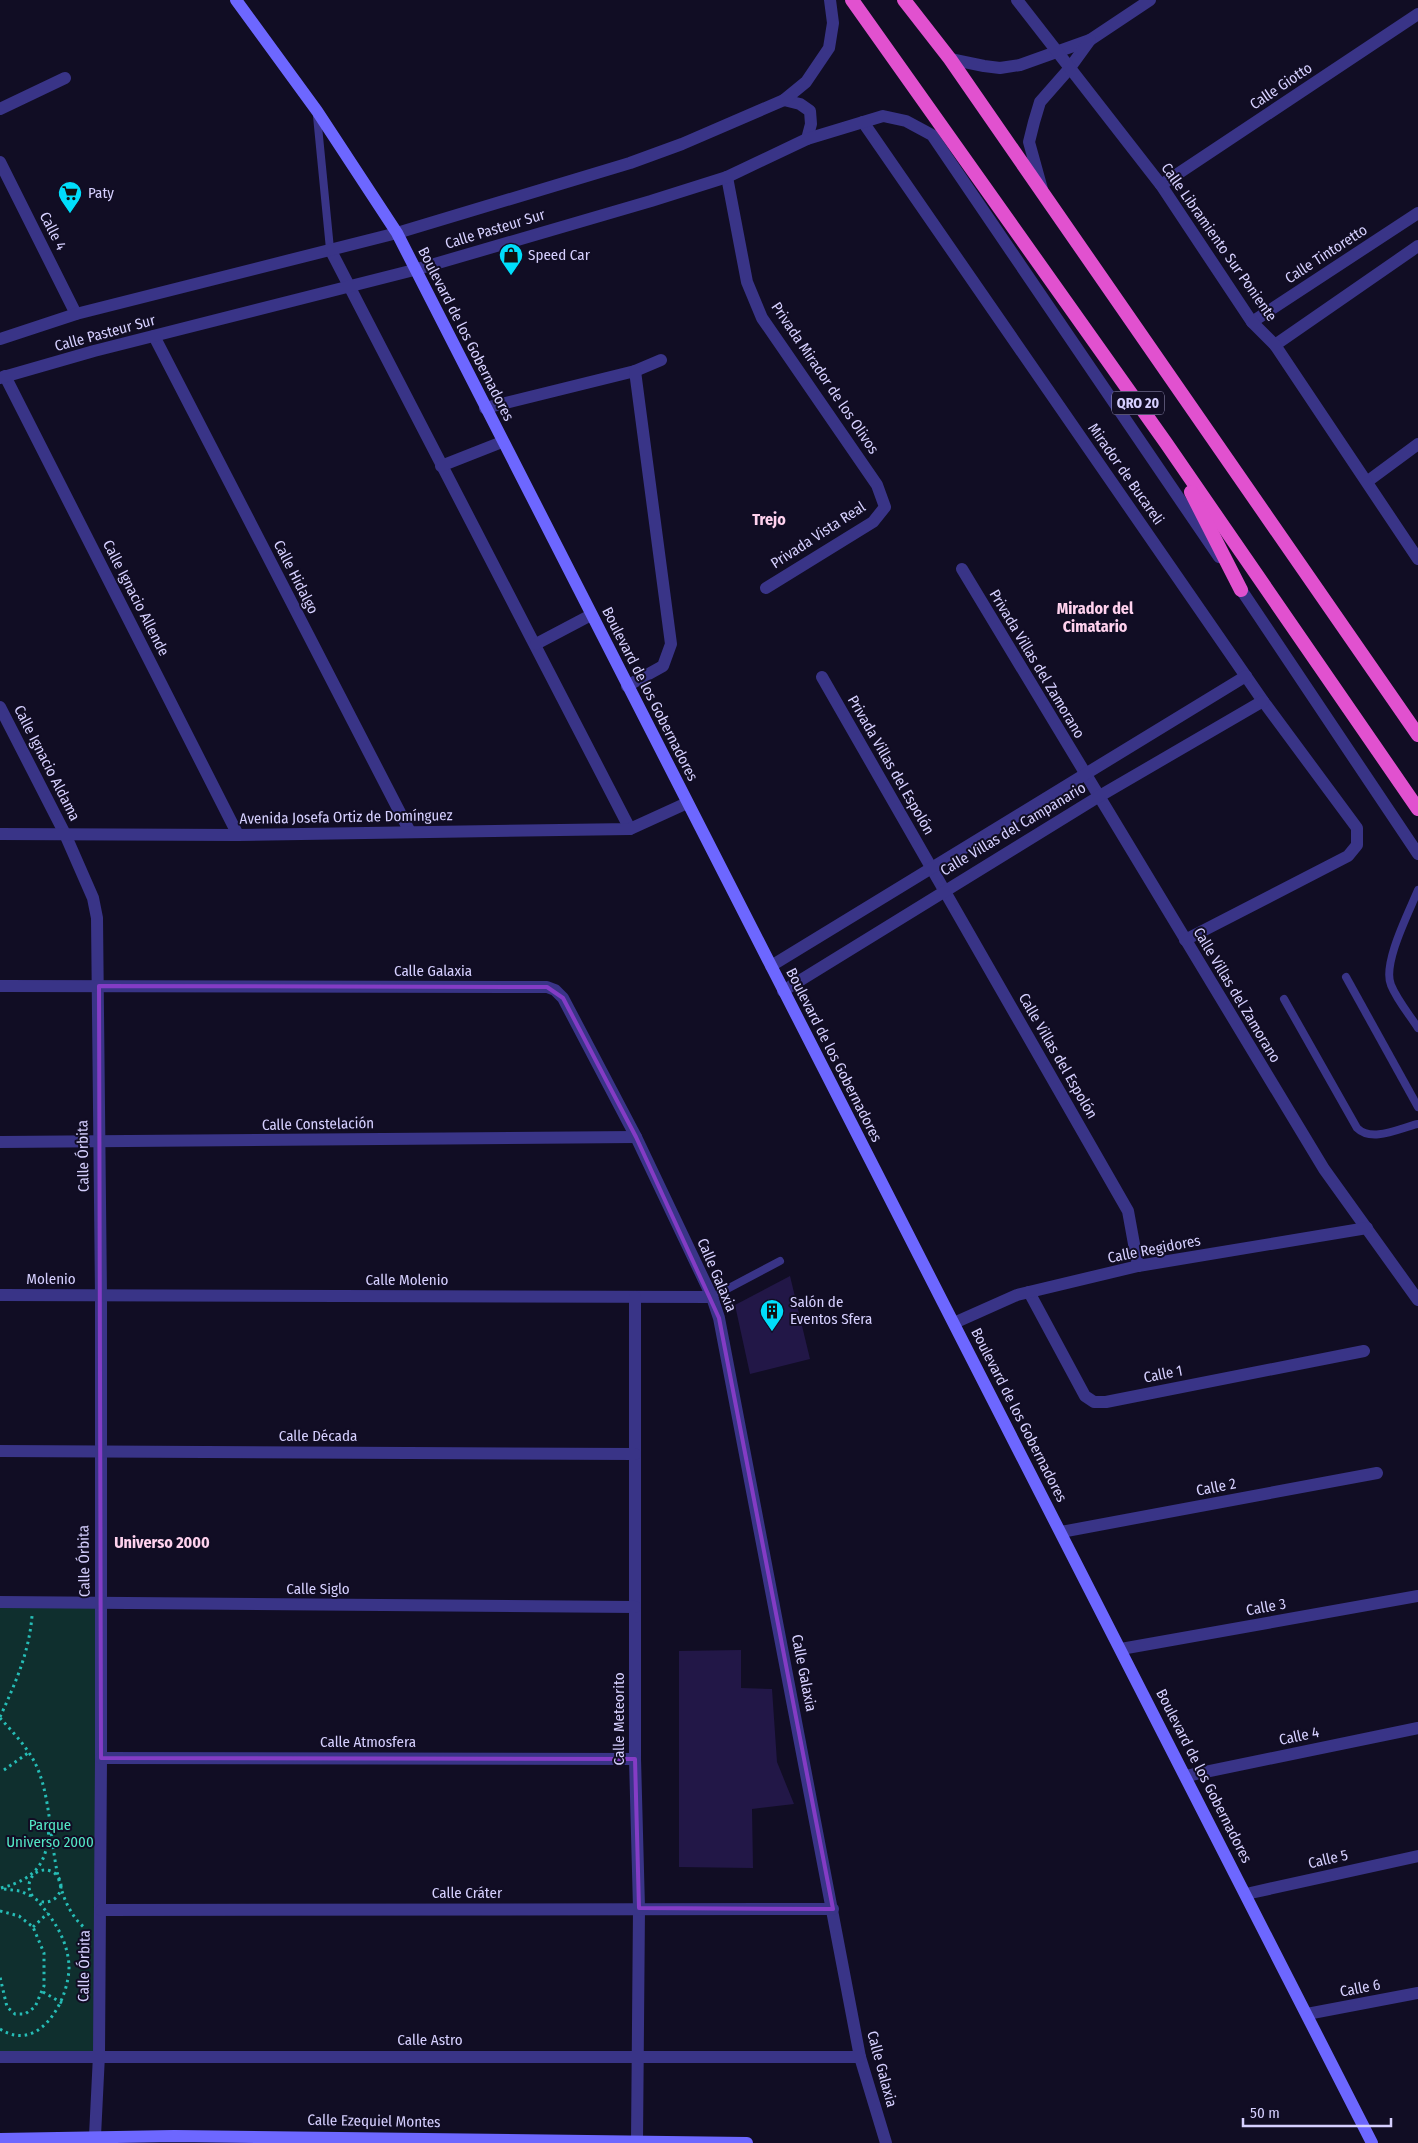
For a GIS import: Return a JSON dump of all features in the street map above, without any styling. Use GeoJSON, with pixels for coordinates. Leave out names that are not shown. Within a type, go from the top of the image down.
{"type":"FeatureCollection","features":[{"type":"Feature","properties":{"kind":"highway","name":"QRO 20"},"geometry":{"type":"LineString","coordinates":[[852,0],[1166,443],[1418,809]]}},
{"type":"Feature","properties":{"kind":"highway","name":"QRO 20"},"geometry":{"type":"LineString","coordinates":[[904,0],[950,59],[1043,191],[1418,735]]}},
{"type":"Feature","properties":{"kind":"highway"},"geometry":{"type":"LineString","coordinates":[[1166,443],[1241,590]]}},
{"type":"Feature","properties":{"kind":"main road","name":"Boulevard de los Gobernadores"},"geometry":{"type":"LineString","coordinates":[[236,0],[317,111],[397,233],[414,270],[1308,2014],[1372,2143]]}},
{"type":"Feature","properties":{"kind":"main road","name":"Calle Ezequiel Montes"},"geometry":{"type":"LineString","coordinates":[[0,2138],[96,2136],[747,2143]]}},
{"type":"Feature","properties":{"kind":"street","name":"Calle Pasteur Sur"},"geometry":{"type":"LineString","coordinates":[[0,339],[76,314],[397,233],[630,163],[682,144],[784,100],[806,82],[829,48],[833,23],[830,0]]}},
{"type":"Feature","properties":{"kind":"street","name":"Calle Libramiento Sur Poniente"},"geometry":{"type":"LineString","coordinates":[[1017,0],[1058,52],[1069,70],[1161,185],[1252,322],[1275,345],[1368,481],[1418,559]]}},
{"type":"Feature","properties":{"kind":"street"},"geometry":{"type":"LineString","coordinates":[[950,59],[1000,68],[1020,64],[1090,40],[1150,0]]}},
{"type":"Feature","properties":{"kind":"street","name":"Calle Giotto"},"geometry":{"type":"LineString","coordinates":[[1161,185],[1418,14]]}},
{"type":"Feature","properties":{"kind":"street"},"geometry":{"type":"LineString","coordinates":[[1043,191],[1029,142],[1040,102],[1069,70],[1090,40]]}},
{"type":"Feature","properties":{"kind":"street"},"geometry":{"type":"LineString","coordinates":[[0,109],[66,78]]}},
{"type":"Feature","properties":{"kind":"street"},"geometry":{"type":"LineString","coordinates":[[784,100],[800,104],[810,111],[811,124],[807,139]]}},
{"type":"Feature","properties":{"kind":"street","name":"Calle Pasteur Sur"},"geometry":{"type":"LineString","coordinates":[[3,377],[154,336],[414,270],[727,177],[807,139],[882,116],[906,121],[932,135],[1241,590]]}},
{"type":"Feature","properties":{"kind":"street","name":"Mirador de Bucareli"},"geometry":{"type":"LineString","coordinates":[[863,122],[1263,701],[1356,828],[1358,846],[1348,856],[1184,940]]}},
{"type":"Feature","properties":{"kind":"street","name":"Calle 4"},"geometry":{"type":"LineString","coordinates":[[0,162],[76,314]]}},
{"type":"Feature","properties":{"kind":"street","name":"Privada Mirador de los Olivos"},"geometry":{"type":"LineString","coordinates":[[727,177],[746,282],[762,318],[877,485],[885,507]]}},
{"type":"Feature","properties":{"kind":"street","name":"Calle Tintoretto"},"geometry":{"type":"LineString","coordinates":[[1252,322],[1418,213]]}},
{"type":"Feature","properties":{"kind":"street"},"geometry":{"type":"LineString","coordinates":[[1275,345],[1418,246]]}},
{"type":"Feature","properties":{"kind":"street"},"geometry":{"type":"LineString","coordinates":[[330,249],[630,828]]}},
{"type":"Feature","properties":{"kind":"street","name":"Calle Hidalgo"},"geometry":{"type":"LineString","coordinates":[[154,336],[410,832]]}},
{"type":"Feature","properties":{"kind":"street"},"geometry":{"type":"LineString","coordinates":[[485,408],[635,370],[661,360]]}},
{"type":"Feature","properties":{"kind":"street"},"geometry":{"type":"LineString","coordinates":[[627,686],[663,666],[671,644],[635,370]]}},
{"type":"Feature","properties":{"kind":"street","name":"Calle Ignacio Allende"},"geometry":{"type":"LineString","coordinates":[[3,377],[238,835]]}},
{"type":"Feature","properties":{"kind":"street"},"geometry":{"type":"LineString","coordinates":[[441,466],[502,442]]}},
{"type":"Feature","properties":{"kind":"street"},"geometry":{"type":"LineString","coordinates":[[1368,481],[1418,444]]}},
{"type":"Feature","properties":{"kind":"street","name":"Privada Vista Real"},"geometry":{"type":"LineString","coordinates":[[766,588],[872,522],[885,507]]}},
{"type":"Feature","properties":{"kind":"street","name":"Privada Villas del Zamorano"},"geometry":{"type":"LineString","coordinates":[[962,569],[1084,775]]}},
{"type":"Feature","properties":{"kind":"street"},"geometry":{"type":"LineString","coordinates":[[1241,590],[1418,854]]}},
{"type":"Feature","properties":{"kind":"street"},"geometry":{"type":"LineString","coordinates":[[536,644],[591,615]]}},
{"type":"Feature","properties":{"kind":"street","name":"Calle Villas del Campanario"},"geometry":{"type":"LineString","coordinates":[[771,966],[1246,676]]}},
{"type":"Feature","properties":{"kind":"street","name":"Privada Villas del Espolón"},"geometry":{"type":"LineString","coordinates":[[822,677],[932,868]]}},
{"type":"Feature","properties":{"kind":"street","name":"Calle Villas del Campanario"},"geometry":{"type":"LineString","coordinates":[[784,991],[944,890],[1098,797],[1263,701]]}},
{"type":"Feature","properties":{"kind":"street","name":"Calle Ignacio Aldama"},"geometry":{"type":"LineString","coordinates":[[0,707],[65,834],[93,898],[98,918],[99,986]]}},
{"type":"Feature","properties":{"kind":"street","name":"Calle Villas del Zamorano"},"geometry":{"type":"LineString","coordinates":[[1084,775],[1324,1169],[1367,1228]]}},
{"type":"Feature","properties":{"kind":"street","name":"Avenida Josefa Ortiz de Domínguez"},"geometry":{"type":"LineString","coordinates":[[0,834],[238,835],[630,828],[688,804]]}},
{"type":"Feature","properties":{"kind":"street","name":"Calle Villas del Espolón"},"geometry":{"type":"LineString","coordinates":[[932,868],[1128,1211],[1138,1266]]}},
{"type":"Feature","properties":{"kind":"street","name":"Calle Galaxia"},"geometry":{"type":"LineString","coordinates":[[0,986],[547,987],[555,990],[563,998],[636,1137],[712,1297],[719,1318],[860,2057],[886,2143]]}},
{"type":"Feature","properties":{"kind":"street","name":"Calle Órbita"},"geometry":{"type":"LineString","coordinates":[[96,2136],[101,1910],[100,1451],[102,1296],[98,1142],[99,986]]}},
{"type":"Feature","properties":{"kind":"street","name":"Calle Constelación"},"geometry":{"type":"LineString","coordinates":[[0,1142],[636,1137]]}},
{"type":"Feature","properties":{"kind":"street"},"geometry":{"type":"LineString","coordinates":[[1367,1228],[1418,1300]]}},
{"type":"Feature","properties":{"kind":"street","name":"Calle Regidores"},"geometry":{"type":"LineString","coordinates":[[954,1323],[1017,1295],[1138,1266],[1367,1228]]}},
{"type":"Feature","properties":{"kind":"street","name":"Calle 1"},"geometry":{"type":"LineString","coordinates":[[1030,1292],[1085,1396],[1094,1402],[1106,1402],[1364,1351]]}},
{"type":"Feature","properties":{"kind":"street","name":"Molenio"},"geometry":{"type":"LineString","coordinates":[[0,1296],[102,1296]]}},
{"type":"Feature","properties":{"kind":"street","name":"Calle Molenio"},"geometry":{"type":"LineString","coordinates":[[102,1296],[712,1297]]}},
{"type":"Feature","properties":{"kind":"street","name":"Calle Meteorito"},"geometry":{"type":"LineString","coordinates":[[635,1296],[635,1759],[639,1908],[637,2141]]}},
{"type":"Feature","properties":{"kind":"street","name":"Calle Década"},"geometry":{"type":"LineString","coordinates":[[0,1451],[635,1454]]}},
{"type":"Feature","properties":{"kind":"street","name":"Calle 2"},"geometry":{"type":"LineString","coordinates":[[1060,1532],[1377,1473]]}},
{"type":"Feature","properties":{"kind":"street","name":"Calle 3"},"geometry":{"type":"LineString","coordinates":[[1121,1649],[1418,1596]]}},
{"type":"Feature","properties":{"kind":"street","name":"Calle Siglo"},"geometry":{"type":"LineString","coordinates":[[0,1602],[635,1607]]}},
{"type":"Feature","properties":{"kind":"street","name":"Calle 4"},"geometry":{"type":"LineString","coordinates":[[1186,1776],[1418,1728]]}},
{"type":"Feature","properties":{"kind":"street","name":"Calle Atmosfera"},"geometry":{"type":"LineString","coordinates":[[101,1758],[635,1759]]}},
{"type":"Feature","properties":{"kind":"street","name":"Calle 5"},"geometry":{"type":"LineString","coordinates":[[1246,1894],[1418,1856]]}},
{"type":"Feature","properties":{"kind":"street","name":"Calle Cráter"},"geometry":{"type":"LineString","coordinates":[[101,1910],[832,1909]]}},
{"type":"Feature","properties":{"kind":"street","name":"Calle 6"},"geometry":{"type":"LineString","coordinates":[[1308,2014],[1418,1993]]}},
{"type":"Feature","properties":{"kind":"street","name":"Calle Astro"},"geometry":{"type":"LineString","coordinates":[[0,2057],[99,2055],[860,2057]]}},
{"type":"Feature","properties":{"kind":"lane"},"geometry":{"type":"LineString","coordinates":[[317,111],[330,249]]}},
{"type":"Feature","properties":{"kind":"lane"},"geometry":{"type":"LineString","coordinates":[[1418,890],[1388,972],[1390,985],[1418,1028]]}},
{"type":"Feature","properties":{"kind":"lane"},"geometry":{"type":"LineString","coordinates":[[1346,977],[1418,1107]]}},
{"type":"Feature","properties":{"kind":"lane"},"geometry":{"type":"LineString","coordinates":[[1284,999],[1357,1128],[1364,1134],[1373,1135],[1418,1124]]}},
{"type":"Feature","properties":{"kind":"lane"},"geometry":{"type":"LineString","coordinates":[[712,1297],[780,1261]]}},
{"type":"Feature","properties":{"kind":"path"},"geometry":{"type":"LineString","coordinates":[[33,1603],[30,1640],[18,1678],[0,1718],[35,1763],[49,1810],[54,1854],[68,1910],[83,1928],[100,1937]]}},
{"type":"Feature","properties":{"kind":"path"},"geometry":{"type":"LineString","coordinates":[[4,1770],[28,1753]]}},
{"type":"Feature","properties":{"kind":"path"},"geometry":{"type":"LineString","coordinates":[[32,1896],[28,1884],[44,1859],[47,1845],[49,1810]]}},
{"type":"Feature","properties":{"kind":"path"},"geometry":{"type":"LineString","coordinates":[[1,1889],[19,1883],[35,1873],[48,1870],[54,1872],[61,1884],[61,1890],[55,1899],[43,1902],[37,1900]]}},
{"type":"Feature","properties":{"kind":"path"},"geometry":{"type":"LineString","coordinates":[[0,2029],[20,2035],[36,2032],[49,2021],[62,2003],[67,1987],[69,1965],[64,1939],[48,1912],[32,1896],[20,1891],[1,1889]]}},
{"type":"Feature","properties":{"kind":"path"},"geometry":{"type":"LineString","coordinates":[[0,1911],[19,1916],[33,1927],[44,1953],[46,1969],[43,1992],[35,2007],[24,2014],[15,2014],[7,2007],[0,1976]]}},
{"type":"Feature","properties":{"kind":"path"},"geometry":{"type":"LineString","coordinates":[[33,1927],[48,1912]]}},
{"type":"Feature","properties":{"kind":"path"},"geometry":{"type":"LineString","coordinates":[[43,1992],[62,2003]]}},
{"type":"Feature","properties":{"kind":"highlighted area"},"geometry":{"type":"Polygon","coordinates":[[[99,986],[547,987],[563,998],[636,1137],[719,1318],[833,1909],[639,1908],[635,1759],[101,1758],[99,986]]]}},
{"type":"Feature","properties":{"kind":"green space","name":"Parque Universo 2000"},"geometry":{"type":"Polygon","coordinates":[[[0,1602],[101,1604],[99,2055],[0,2057],[0,1602]]]}},
{"type":"Feature","properties":{"kind":"building","name":"Salón de Eventos Sfera"},"geometry":{"type":"Polygon","coordinates":[[[790,1276],[810,1359],[750,1374],[735,1305],[790,1276]]]}},
{"type":"Feature","properties":{"kind":"building"},"geometry":{"type":"Polygon","coordinates":[[[741,1650],[741,1688],[772,1689],[777,1762],[794,1804],[752,1809],[753,1868],[679,1867],[679,1651],[741,1650]]]}},
{"type":"Feature","properties":{"kind":"place","name":"Paty"},"geometry":{"type":"Point","coordinates":[70,214]}},
{"type":"Feature","properties":{"kind":"place","name":"Speed Car"},"geometry":{"type":"Point","coordinates":[511,276]}},
{"type":"Feature","properties":{"kind":"place","name":"Salón de Eventos Sfera"},"geometry":{"type":"Point","coordinates":[772,1332]}},
{"type":"Feature","properties":{"kind":"district","name":"Trejo"},"geometry":{"type":"Point","coordinates":[769,519]}},
{"type":"Feature","properties":{"kind":"district","name":"Mirador del Cimatario"},"geometry":{"type":"Point","coordinates":[1095,617]}},
{"type":"Feature","properties":{"kind":"district","name":"Universo 2000"},"geometry":{"type":"Point","coordinates":[162,1542]}}]}
